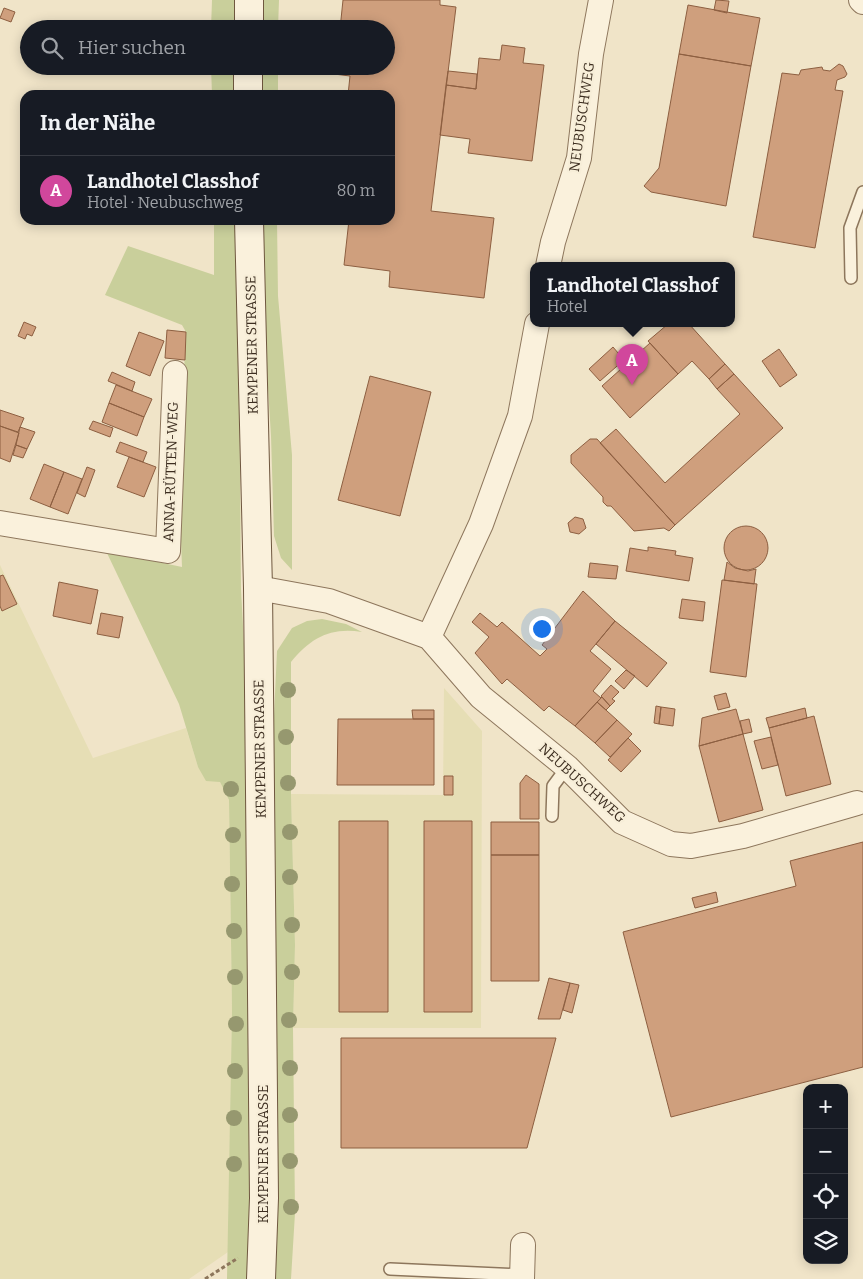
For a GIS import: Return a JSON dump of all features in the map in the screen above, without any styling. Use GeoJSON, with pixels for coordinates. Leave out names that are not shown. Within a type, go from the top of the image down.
{"type":"FeatureCollection","features":[{"type":"Feature","properties":{"kind":"main road"},"geometry":{"type":"LineString","coordinates":[[249,0],[249,20]]}},
{"type":"Feature","properties":{"kind":"main road"},"geometry":{"type":"LineString","coordinates":[[248,75],[248,90]]}},
{"type":"Feature","properties":{"kind":"main road","name":"KEMPENER STRASSE"},"geometry":{"type":"LineString","coordinates":[[249,225],[258,588],[264,1198],[261,1279]]}},
{"type":"Feature","properties":{"kind":"street","name":"NEUBUSCHWEG"},"geometry":{"type":"LineString","coordinates":[[549,262],[553,242],[579,158],[591,54],[601,0]]}},
{"type":"Feature","properties":{"kind":"street"},"geometry":{"type":"LineString","coordinates":[[429,638],[480,524],[520,416],[536,327]]}},
{"type":"Feature","properties":{"kind":"street","name":"ANNA-RÜTTEN-WEG"},"geometry":{"type":"LineString","coordinates":[[0,523],[168,551],[175,372]]}},
{"type":"Feature","properties":{"kind":"street","name":"NEUBUSCHWEG"},"geometry":{"type":"LineString","coordinates":[[258,588],[329,601],[429,638],[481,697],[567,767],[622,822],[680,846],[701,845],[743,836],[860,801]]}},
{"type":"Feature","properties":{"kind":"street"},"geometry":{"type":"LineString","coordinates":[[522,1277],[523,1245]]}},
{"type":"Feature","properties":{"kind":"lane"},"geometry":{"type":"LineString","coordinates":[[851,278],[850,228],[863,192]]}},
{"type":"Feature","properties":{"kind":"lane"},"geometry":{"type":"LineString","coordinates":[[552,816],[553,786],[567,767]]}},
{"type":"Feature","properties":{"kind":"lane"},"geometry":{"type":"LineString","coordinates":[[390,1269],[522,1277]]}},
{"type":"Feature","properties":{"kind":"path"},"geometry":{"type":"LineString","coordinates":[[205,1279],[240,1256]]}},
{"type":"Feature","properties":{"kind":"shaded area"},"geometry":{"type":"Polygon","coordinates":[[[0,565],[93,758],[186,728],[198,767],[220,782],[229,800],[232,1011],[228,1252],[189,1279],[0,1279],[0,565]]]}},
{"type":"Feature","properties":{"kind":"shaded area"},"geometry":{"type":"Polygon","coordinates":[[[444,688],[482,731],[481,1028],[293,1028],[295,945],[291,794],[443,795],[444,688]]]}},
{"type":"Feature","properties":{"kind":"green space"},"geometry":{"type":"Polygon","coordinates":[[[212,0],[236,0],[237,20],[211,20],[212,0]]]}},
{"type":"Feature","properties":{"kind":"green space"},"geometry":{"type":"Polygon","coordinates":[[[260,0],[279,0],[278,20],[260,20],[260,0]]]}},
{"type":"Feature","properties":{"kind":"green space"},"geometry":{"type":"Polygon","coordinates":[[[211,75],[237,75],[237,90],[212,90],[211,75]]]}},
{"type":"Feature","properties":{"kind":"green space"},"geometry":{"type":"Polygon","coordinates":[[[260,75],[278,75],[278,90],[260,90],[260,75]]]}},
{"type":"Feature","properties":{"kind":"green space"},"geometry":{"type":"Polygon","coordinates":[[[214,225],[238,225],[241,590],[250,752],[253,1101],[250,1279],[227,1279],[232,1011],[229,800],[220,782],[206,781],[198,767],[179,704],[106,551],[182,567],[180,478],[186,332],[182,325],[105,295],[128,246],[214,275],[214,225]]]}},
{"type":"Feature","properties":{"kind":"green space"},"geometry":{"type":"Polygon","coordinates":[[[260,225],[277,225],[278,296],[292,455],[292,570],[281,558],[274,536],[271,436],[262,291],[260,225]]]}},
{"type":"Feature","properties":{"kind":"green space"},"geometry":{"type":"Polygon","coordinates":[[[322,619],[346,624],[362,632],[340,631],[322,636],[306,646],[291,662],[291,794],[295,945],[293,1028],[295,1213],[291,1279],[273,1279],[276,1220],[273,737],[277,651],[292,628],[307,621],[322,619]]]}},
{"type":"Feature","properties":{"kind":"building"},"geometry":{"type":"Polygon","coordinates":[[[343,0],[440,0],[440,5],[456,7],[431,211],[494,218],[484,298],[389,287],[390,271],[344,265],[348,225],[395,225],[395,90],[349,90],[350,76],[342,75],[395,75],[395,20],[341,20],[343,0]]]}},
{"type":"Feature","properties":{"kind":"building"},"geometry":{"type":"Polygon","coordinates":[[[716,0],[729,1],[727,13],[714,10],[716,0]]]}},
{"type":"Feature","properties":{"kind":"building"},"geometry":{"type":"Polygon","coordinates":[[[688,5],[760,18],[751,66],[679,54],[688,5]]]}},
{"type":"Feature","properties":{"kind":"building"},"geometry":{"type":"Polygon","coordinates":[[[4,8],[15,12],[11,22],[0,18],[4,8]]]}},
{"type":"Feature","properties":{"kind":"building"},"geometry":{"type":"Polygon","coordinates":[[[502,45],[525,48],[523,63],[544,65],[532,161],[468,153],[470,139],[440,135],[446,85],[476,89],[479,58],[500,60],[502,45]]]}},
{"type":"Feature","properties":{"kind":"building"},"geometry":{"type":"Polygon","coordinates":[[[679,54],[751,66],[726,206],[651,192],[644,186],[659,168],[679,54]]]}},
{"type":"Feature","properties":{"kind":"building"},"geometry":{"type":"Polygon","coordinates":[[[839,64],[843,66],[847,74],[845,77],[837,80],[835,90],[843,91],[815,248],[753,237],[782,73],[799,75],[801,70],[822,67],[823,70],[830,71],[839,64]]]}},
{"type":"Feature","properties":{"kind":"building"},"geometry":{"type":"Polygon","coordinates":[[[448,71],[477,74],[476,89],[446,85],[448,71]]]}},
{"type":"Feature","properties":{"kind":"building"},"geometry":{"type":"Polygon","coordinates":[[[24,322],[36,327],[32,336],[27,334],[25,339],[18,336],[24,322]]]}},
{"type":"Feature","properties":{"kind":"building"},"geometry":{"type":"Polygon","coordinates":[[[664,327],[692,327],[725,364],[709,379],[692,361],[678,374],[648,341],[664,327]]]}},
{"type":"Feature","properties":{"kind":"building"},"geometry":{"type":"Polygon","coordinates":[[[167,330],[186,332],[185,360],[165,358],[167,330]]]}},
{"type":"Feature","properties":{"kind":"building"},"geometry":{"type":"Polygon","coordinates":[[[139,332],[164,341],[150,376],[126,366],[139,332]]]}},
{"type":"Feature","properties":{"kind":"building"},"geometry":{"type":"Polygon","coordinates":[[[650,343],[678,374],[630,418],[602,386],[650,343]]]}},
{"type":"Feature","properties":{"kind":"building"},"geometry":{"type":"Polygon","coordinates":[[[613,347],[624,360],[600,381],[589,369],[613,347]]]}},
{"type":"Feature","properties":{"kind":"building"},"geometry":{"type":"Polygon","coordinates":[[[779,349],[797,375],[780,387],[762,361],[779,349]]]}},
{"type":"Feature","properties":{"kind":"building"},"geometry":{"type":"Polygon","coordinates":[[[725,364],[734,374],[717,389],[709,379],[725,364]]]}},
{"type":"Feature","properties":{"kind":"building"},"geometry":{"type":"Polygon","coordinates":[[[112,372],[135,382],[132,391],[108,381],[112,372]]]}},
{"type":"Feature","properties":{"kind":"building"},"geometry":{"type":"Polygon","coordinates":[[[734,374],[783,428],[675,525],[600,443],[616,429],[665,483],[740,414],[717,389],[734,374]]]}},
{"type":"Feature","properties":{"kind":"building"},"geometry":{"type":"Polygon","coordinates":[[[370,376],[431,392],[400,516],[338,500],[370,376]]]}},
{"type":"Feature","properties":{"kind":"building"},"geometry":{"type":"Polygon","coordinates":[[[116,385],[152,399],[144,417],[109,403],[116,385]]]}},
{"type":"Feature","properties":{"kind":"building"},"geometry":{"type":"Polygon","coordinates":[[[109,403],[144,417],[137,436],[102,422],[109,403]]]}},
{"type":"Feature","properties":{"kind":"building"},"geometry":{"type":"Polygon","coordinates":[[[0,410],[24,418],[18,432],[0,426],[0,410]]]}},
{"type":"Feature","properties":{"kind":"building"},"geometry":{"type":"Polygon","coordinates":[[[93,421],[113,428],[110,437],[89,429],[93,421]]]}},
{"type":"Feature","properties":{"kind":"building"},"geometry":{"type":"Polygon","coordinates":[[[0,426],[19,433],[10,462],[0,458],[0,426]]]}},
{"type":"Feature","properties":{"kind":"building"},"geometry":{"type":"Polygon","coordinates":[[[20,427],[35,432],[27,449],[16,445],[20,427]]]}},
{"type":"Feature","properties":{"kind":"building"},"geometry":{"type":"Polygon","coordinates":[[[590,439],[597,439],[675,525],[669,531],[664,528],[634,531],[611,506],[607,506],[603,502],[603,497],[571,463],[571,455],[590,439]]]}},
{"type":"Feature","properties":{"kind":"building"},"geometry":{"type":"Polygon","coordinates":[[[120,442],[147,452],[143,462],[116,452],[120,442]]]}},
{"type":"Feature","properties":{"kind":"building"},"geometry":{"type":"Polygon","coordinates":[[[16,445],[27,449],[23,458],[13,455],[16,445]]]}},
{"type":"Feature","properties":{"kind":"building"},"geometry":{"type":"Polygon","coordinates":[[[129,457],[156,467],[144,497],[117,487],[129,457]]]}},
{"type":"Feature","properties":{"kind":"building"},"geometry":{"type":"Polygon","coordinates":[[[44,464],[64,472],[50,507],[30,499],[44,464]]]}},
{"type":"Feature","properties":{"kind":"building"},"geometry":{"type":"Polygon","coordinates":[[[87,467],[95,470],[85,497],[77,493],[87,467]]]}},
{"type":"Feature","properties":{"kind":"building"},"geometry":{"type":"Polygon","coordinates":[[[64,472],[82,479],[68,514],[50,507],[64,472]]]}},
{"type":"Feature","properties":{"kind":"building"},"geometry":{"type":"Polygon","coordinates":[[[575,517],[583,519],[586,528],[579,534],[570,532],[568,523],[575,517]]]}},
{"type":"Feature","properties":{"kind":"building"},"geometry":{"type":"Polygon","coordinates":[[[750,526],[762,532],[767,539],[767,557],[762,564],[755,569],[742,570],[734,567],[727,560],[724,544],[727,536],[734,529],[750,526]]]}},
{"type":"Feature","properties":{"kind":"building"},"geometry":{"type":"Polygon","coordinates":[[[648,547],[676,551],[675,555],[693,558],[689,581],[626,571],[630,548],[648,551],[648,547]]]}},
{"type":"Feature","properties":{"kind":"building"},"geometry":{"type":"Polygon","coordinates":[[[727,562],[735,568],[748,571],[756,569],[754,584],[724,580],[727,562]]]}},
{"type":"Feature","properties":{"kind":"building"},"geometry":{"type":"Polygon","coordinates":[[[590,563],[618,566],[616,579],[588,577],[590,563]]]}},
{"type":"Feature","properties":{"kind":"building"},"geometry":{"type":"Polygon","coordinates":[[[3,575],[17,604],[2,611],[0,606],[0,576],[3,575]]]}},
{"type":"Feature","properties":{"kind":"building"},"geometry":{"type":"Polygon","coordinates":[[[722,580],[757,584],[746,677],[710,672],[722,580]]]}},
{"type":"Feature","properties":{"kind":"building"},"geometry":{"type":"Polygon","coordinates":[[[59,582],[98,590],[91,624],[53,616],[59,582]]]}},
{"type":"Feature","properties":{"kind":"building"},"geometry":{"type":"Polygon","coordinates":[[[583,591],[615,621],[590,651],[611,669],[593,691],[601,698],[575,726],[549,706],[544,711],[507,679],[502,684],[475,653],[489,637],[472,622],[480,613],[497,627],[502,622],[540,656],[547,649],[542,645],[583,591]]]}},
{"type":"Feature","properties":{"kind":"building"},"geometry":{"type":"Polygon","coordinates":[[[682,599],[705,602],[703,621],[679,618],[682,599]]]}},
{"type":"Feature","properties":{"kind":"building"},"geometry":{"type":"Polygon","coordinates":[[[101,613],[123,617],[119,638],[97,634],[101,613]]]}},
{"type":"Feature","properties":{"kind":"building"},"geometry":{"type":"Polygon","coordinates":[[[615,621],[667,663],[647,687],[596,644],[615,621]]]}},
{"type":"Feature","properties":{"kind":"building"},"geometry":{"type":"Polygon","coordinates":[[[626,670],[635,676],[624,689],[615,681],[626,670]]]}},
{"type":"Feature","properties":{"kind":"building"},"geometry":{"type":"Polygon","coordinates":[[[611,685],[619,692],[612,699],[615,701],[610,706],[601,696],[611,685]]]}},
{"type":"Feature","properties":{"kind":"building"},"geometry":{"type":"Polygon","coordinates":[[[726,693],[730,707],[718,710],[714,696],[726,693]]]}},
{"type":"Feature","properties":{"kind":"building"},"geometry":{"type":"Polygon","coordinates":[[[602,697],[610,706],[606,710],[597,702],[602,697]]]}},
{"type":"Feature","properties":{"kind":"building"},"geometry":{"type":"Polygon","coordinates":[[[597,702],[617,720],[595,743],[575,726],[597,702]]]}},
{"type":"Feature","properties":{"kind":"building"},"geometry":{"type":"Polygon","coordinates":[[[656,706],[661,707],[659,724],[654,723],[656,706]]]}},
{"type":"Feature","properties":{"kind":"building"},"geometry":{"type":"Polygon","coordinates":[[[661,707],[675,709],[673,726],[659,724],[661,707]]]}},
{"type":"Feature","properties":{"kind":"building"},"geometry":{"type":"Polygon","coordinates":[[[805,708],[807,718],[769,728],[766,718],[805,708]]]}},
{"type":"Feature","properties":{"kind":"building"},"geometry":{"type":"Polygon","coordinates":[[[736,709],[743,734],[699,746],[702,718],[736,709]]]}},
{"type":"Feature","properties":{"kind":"building"},"geometry":{"type":"Polygon","coordinates":[[[412,710],[434,710],[434,719],[413,719],[412,710]]]}},
{"type":"Feature","properties":{"kind":"building"},"geometry":{"type":"Polygon","coordinates":[[[814,716],[831,784],[786,796],[769,728],[814,716]]]}},
{"type":"Feature","properties":{"kind":"building"},"geometry":{"type":"Polygon","coordinates":[[[338,719],[434,719],[434,785],[337,785],[338,719]]]}},
{"type":"Feature","properties":{"kind":"building"},"geometry":{"type":"Polygon","coordinates":[[[749,719],[752,732],[743,734],[740,721],[749,719]]]}},
{"type":"Feature","properties":{"kind":"building"},"geometry":{"type":"Polygon","coordinates":[[[617,720],[632,734],[610,757],[595,743],[617,720]]]}},
{"type":"Feature","properties":{"kind":"building"},"geometry":{"type":"Polygon","coordinates":[[[743,734],[763,810],[719,822],[699,746],[743,734]]]}},
{"type":"Feature","properties":{"kind":"building"},"geometry":{"type":"Polygon","coordinates":[[[771,737],[778,765],[762,769],[754,741],[771,737]]]}},
{"type":"Feature","properties":{"kind":"building"},"geometry":{"type":"Polygon","coordinates":[[[628,738],[641,751],[621,772],[608,760],[628,738]]]}},
{"type":"Feature","properties":{"kind":"building"},"geometry":{"type":"Polygon","coordinates":[[[526,775],[539,784],[539,819],[520,819],[520,783],[526,775]]]}},
{"type":"Feature","properties":{"kind":"building"},"geometry":{"type":"Polygon","coordinates":[[[444,776],[453,776],[453,795],[444,795],[444,776]]]}},
{"type":"Feature","properties":{"kind":"building"},"geometry":{"type":"Polygon","coordinates":[[[339,821],[388,821],[388,1012],[339,1012],[339,821]]]}},
{"type":"Feature","properties":{"kind":"building"},"geometry":{"type":"Polygon","coordinates":[[[424,821],[472,821],[472,1012],[424,1012],[424,821]]]}},
{"type":"Feature","properties":{"kind":"building"},"geometry":{"type":"Polygon","coordinates":[[[491,822],[539,822],[539,855],[491,855],[491,822]]]}},
{"type":"Feature","properties":{"kind":"building"},"geometry":{"type":"Polygon","coordinates":[[[863,842],[863,1067],[671,1117],[623,932],[796,886],[790,861],[863,842]]]}},
{"type":"Feature","properties":{"kind":"building"},"geometry":{"type":"Polygon","coordinates":[[[491,855],[539,855],[539,981],[491,981],[491,855]]]}},
{"type":"Feature","properties":{"kind":"building"},"geometry":{"type":"Polygon","coordinates":[[[716,892],[718,902],[695,908],[692,898],[716,892]]]}},
{"type":"Feature","properties":{"kind":"building"},"geometry":{"type":"Polygon","coordinates":[[[549,978],[570,983],[560,1019],[538,1019],[549,978]]]}},
{"type":"Feature","properties":{"kind":"building"},"geometry":{"type":"Polygon","coordinates":[[[570,983],[579,985],[572,1013],[563,1010],[570,983]]]}},
{"type":"Feature","properties":{"kind":"building"},"geometry":{"type":"Polygon","coordinates":[[[341,1038],[556,1038],[527,1148],[341,1148],[341,1038]]]}},
{"type":"Feature","properties":{"kind":"place","name":"Landhotel Classhof"},"geometry":{"type":"Point","coordinates":[632,385]}}]}
